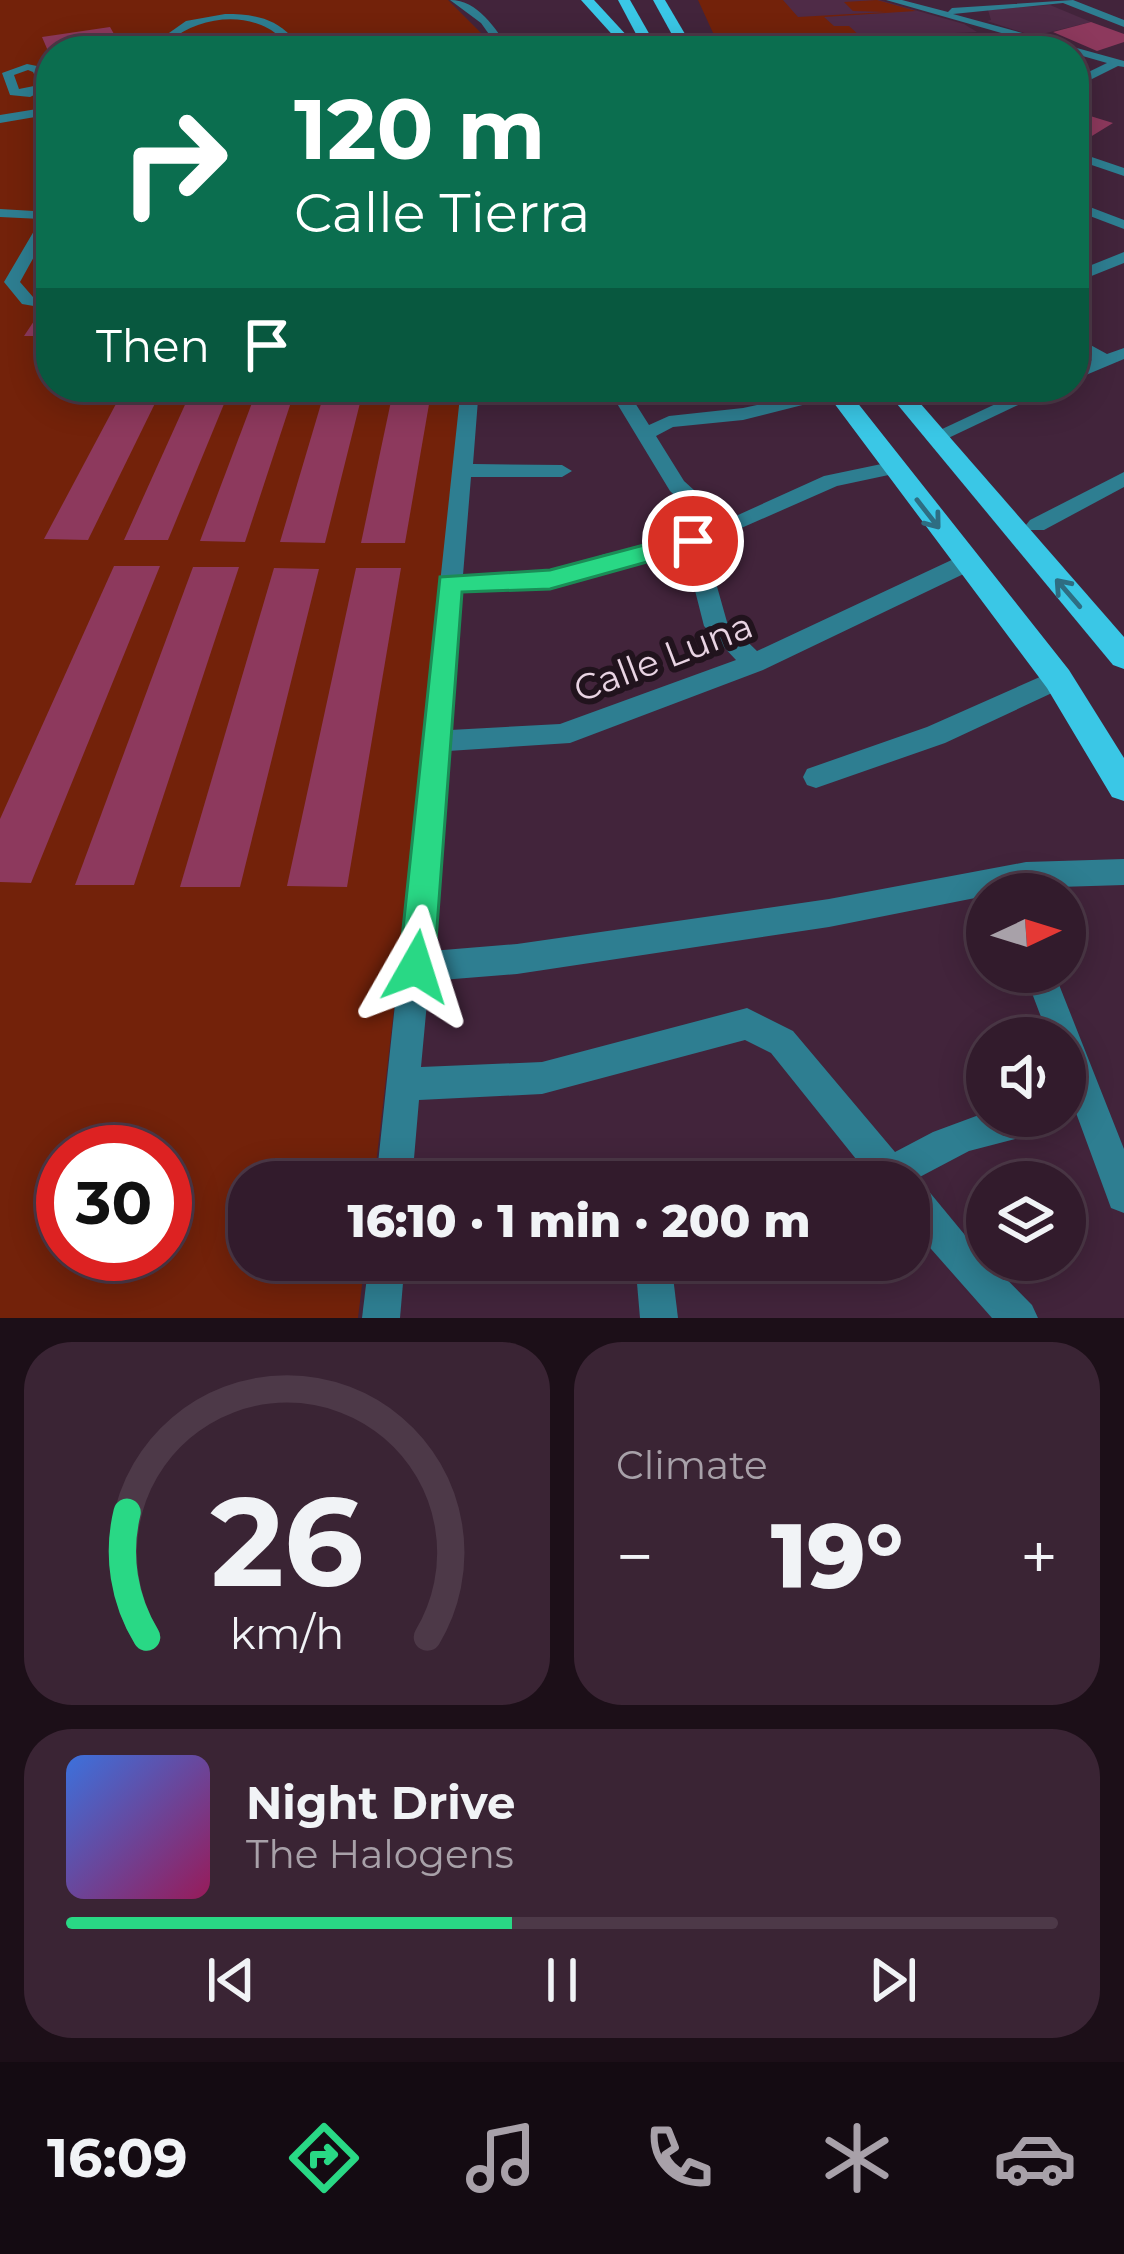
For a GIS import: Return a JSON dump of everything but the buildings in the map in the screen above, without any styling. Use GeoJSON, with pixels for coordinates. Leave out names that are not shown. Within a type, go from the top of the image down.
{"type":"FeatureCollection","features":[{"type":"Feature","properties":{"kind":"main road"},"geometry":{"type":"LineString","coordinates":[[587,0],[620,36]]}},
{"type":"Feature","properties":{"kind":"main road"},"geometry":{"type":"LineString","coordinates":[[624,0],[644,36]]}},
{"type":"Feature","properties":{"kind":"main road"},"geometry":{"type":"LineString","coordinates":[[659,0],[680,36]]}},
{"type":"Feature","properties":{"kind":"main road"},"geometry":{"type":"LineString","coordinates":[[679,0],[686,36]]}},
{"type":"Feature","properties":{"kind":"main road"},"geometry":{"type":"LineString","coordinates":[[843,402],[1058,679],[1124,787]]}},
{"type":"Feature","properties":{"kind":"main road"},"geometry":{"type":"LineString","coordinates":[[906,402],[1124,657]]}},
{"type":"Feature","properties":{"kind":"street"},"geometry":{"type":"LineString","coordinates":[[454,0],[484,21],[495,36]]}},
{"type":"Feature","properties":{"kind":"street"},"geometry":{"type":"LineString","coordinates":[[891,0],[1022,36]]}},
{"type":"Feature","properties":{"kind":"street"},"geometry":{"type":"LineString","coordinates":[[938,13],[1064,0],[1124,24]]}},
{"type":"Feature","properties":{"kind":"street"},"geometry":{"type":"LineString","coordinates":[[168,36],[209,20],[244,18],[277,26],[286,36]]}},
{"type":"Feature","properties":{"kind":"street"},"geometry":{"type":"LineString","coordinates":[[1089,54],[1121,63]]}},
{"type":"Feature","properties":{"kind":"street"},"geometry":{"type":"LineString","coordinates":[[0,64],[17,62],[22,67],[8,74],[14,92],[36,103]]}},
{"type":"Feature","properties":{"kind":"street"},"geometry":{"type":"LineString","coordinates":[[1089,77],[1121,63]]}},
{"type":"Feature","properties":{"kind":"street"},"geometry":{"type":"LineString","coordinates":[[0,105],[36,104]]}},
{"type":"Feature","properties":{"kind":"street"},"geometry":{"type":"LineString","coordinates":[[0,119],[36,105]]}},
{"type":"Feature","properties":{"kind":"street"},"geometry":{"type":"LineString","coordinates":[[1089,160],[1124,172]]}},
{"type":"Feature","properties":{"kind":"street"},"geometry":{"type":"LineString","coordinates":[[1089,211],[1124,225]]}},
{"type":"Feature","properties":{"kind":"street"},"geometry":{"type":"LineString","coordinates":[[0,212],[36,214]]}},
{"type":"Feature","properties":{"kind":"street"},"geometry":{"type":"LineString","coordinates":[[36,243],[13,282],[28,301],[36,302]]}},
{"type":"Feature","properties":{"kind":"street"},"geometry":{"type":"LineString","coordinates":[[1089,272],[1124,257]]}},
{"type":"Feature","properties":{"kind":"street"},"geometry":{"type":"LineString","coordinates":[[1089,268],[1093,270]]}},
{"type":"Feature","properties":{"kind":"street"},"geometry":{"type":"LineString","coordinates":[[1089,351],[1105,362]]}},
{"type":"Feature","properties":{"kind":"street"},"geometry":{"type":"LineString","coordinates":[[1089,369],[1124,353]]}},
{"type":"Feature","properties":{"kind":"street"},"geometry":{"type":"LineString","coordinates":[[396,1161],[440,741],[449,584],[468,402]]}},
{"type":"Feature","properties":{"kind":"street"},"geometry":{"type":"LineString","coordinates":[[625,402],[677,486],[724,530]]}},
{"type":"Feature","properties":{"kind":"street"},"geometry":{"type":"LineString","coordinates":[[644,435],[669,422],[743,414],[787,402]]}},
{"type":"Feature","properties":{"kind":"street"},"geometry":{"type":"LineString","coordinates":[[935,437],[1013,402]]}},
{"type":"Feature","properties":{"kind":"street"},"geometry":{"type":"LineString","coordinates":[[449,584],[550,580],[693,541],[831,482],[891,468]]}},
{"type":"Feature","properties":{"kind":"street"},"geometry":{"type":"LineString","coordinates":[[461,470],[562,471]]}},
{"type":"Feature","properties":{"kind":"street"},"geometry":{"type":"LineString","coordinates":[[1037,525],[1124,479]]}},
{"type":"Feature","properties":{"kind":"street"},"geometry":{"type":"LineString","coordinates":[[693,541],[710,612],[727,639],[754,663]]}},
{"type":"Feature","properties":{"kind":"street","name":"Calle Luna"},"geometry":{"type":"LineString","coordinates":[[440,741],[561,735],[754,663],[966,563]]}},
{"type":"Feature","properties":{"kind":"street"},"geometry":{"type":"LineString","coordinates":[[816,777],[936,735],[1058,679]]}},
{"type":"Feature","properties":{"kind":"street"},"geometry":{"type":"LineString","coordinates":[[1086,873],[1124,872]]}},
{"type":"Feature","properties":{"kind":"street"},"geometry":{"type":"LineString","coordinates":[[416,967],[518,959],[676,932],[966,893]]}},
{"type":"Feature","properties":{"kind":"street"},"geometry":{"type":"LineString","coordinates":[[404,1084],[542,1078],[735,1024],[767,1030],[782,1042],[873,1161]]}},
{"type":"Feature","properties":{"kind":"street"},"geometry":{"type":"LineString","coordinates":[[1086,1124],[1124,1195]]}},
{"type":"Feature","properties":{"kind":"street"},"geometry":{"type":"LineString","coordinates":[[920,1161],[941,1145],[966,1136]]}},
{"type":"Feature","properties":{"kind":"street"},"geometry":{"type":"LineString","coordinates":[[930,1226],[1018,1318]]}},
{"type":"Feature","properties":{"kind":"street"},"geometry":{"type":"LineString","coordinates":[[381,1318],[384,1281]]}},
{"type":"Feature","properties":{"kind":"street"},"geometry":{"type":"LineString","coordinates":[[655,1281],[658,1318]]}},
{"type":"Feature","properties":{"kind":"shaded area"},"geometry":{"type":"Polygon","coordinates":[[[0,0],[448,0],[484,36],[36,36],[36,402],[464,402],[376,1161],[228,1161],[228,1281],[362,1281],[358,1318],[0,1318],[0,0]]]}},
{"type":"Feature","properties":{"kind":"shaded area"},"geometry":{"type":"Polygon","coordinates":[[[698,0],[783,0],[798,17],[886,12],[853,11],[844,2],[877,0],[916,11],[824,17],[834,26],[849,26],[860,36],[714,36],[698,0]]]}},
{"type":"Feature","properties":{"kind":"shaded area"},"geometry":{"type":"Polygon","coordinates":[[[779,0],[879,0],[977,32],[890,36],[781,36],[779,0]]]}},
{"type":"Feature","properties":{"kind":"shaded area"},"geometry":{"type":"Polygon","coordinates":[[[1050,5],[1091,22],[1034,36],[987,21],[991,20],[988,10],[1050,5]]]}},
{"type":"Feature","properties":{"kind":"route"},"geometry":{"type":"LineString","coordinates":[[416,967],[440,741],[449,584],[550,580],[693,541]]}}]}
